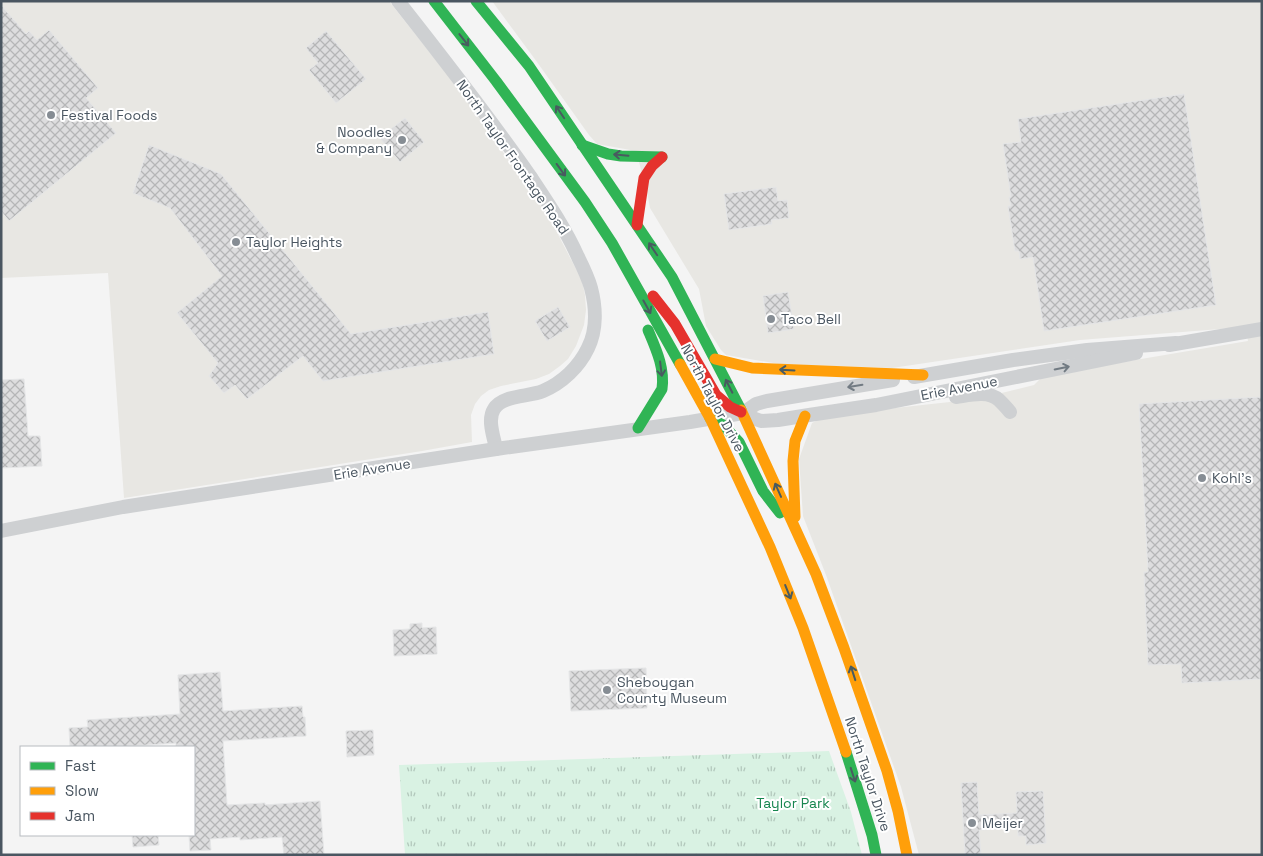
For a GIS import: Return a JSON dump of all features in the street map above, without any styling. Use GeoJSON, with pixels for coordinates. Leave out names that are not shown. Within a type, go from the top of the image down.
{"type":"FeatureCollection","features":[{"type":"Feature","properties":{"kind":"main road","name":"North Taylor Drive"},"geometry":{"type":"LineString","coordinates":[[434,1],[496,81],[585,202],[612,243],[710,418],[770,547],[803,628],[872,835],[876,855]]}},
{"type":"Feature","properties":{"kind":"main road","name":"North Taylor Drive"},"geometry":{"type":"LineString","coordinates":[[476,1],[529,66],[672,276],[743,413],[816,574],[849,660],[898,811],[907,855]]}},
{"type":"Feature","properties":{"kind":"main road"},"geometry":{"type":"LineString","coordinates":[[582,145],[608,154],[621,156],[662,157],[652,166],[644,178],[637,225]]}},
{"type":"Feature","properties":{"kind":"main road"},"geometry":{"type":"LineString","coordinates":[[612,243],[675,324],[716,395],[730,407],[743,413]]}},
{"type":"Feature","properties":{"kind":"main road"},"geometry":{"type":"LineString","coordinates":[[612,243],[660,363],[662,389],[638,428]]}},
{"type":"Feature","properties":{"kind":"main road"},"geometry":{"type":"LineString","coordinates":[[715,359],[752,368],[923,375]]}},
{"type":"Feature","properties":{"kind":"main road"},"geometry":{"type":"LineString","coordinates":[[795,529],[793,461],[795,440],[805,416]]}},
{"type":"Feature","properties":{"kind":"main road"},"geometry":{"type":"LineString","coordinates":[[710,418],[730,430],[739,442],[763,491],[795,529]]}},
{"type":"Feature","properties":{"kind":"street","name":"North Taylor Frontage Road"},"geometry":{"type":"LineString","coordinates":[[398,1],[496,128],[554,212],[587,274],[595,306],[593,333],[588,347],[569,374],[556,384],[532,395],[503,400],[498,404],[492,418],[496,449]]}},
{"type":"Feature","properties":{"kind":"street","name":"Erie Avenue"},"geometry":{"type":"LineString","coordinates":[[743,413],[761,420],[778,420],[805,416],[1110,359],[1176,343],[1262,329]]}},
{"type":"Feature","properties":{"kind":"street","name":"Erie Avenue"},"geometry":{"type":"LineString","coordinates":[[1,531],[123,507],[496,449],[690,422],[743,413],[756,404],[767,401],[1013,360],[1088,350],[1176,343]]}},
{"type":"Feature","properties":{"kind":"street"},"geometry":{"type":"LineString","coordinates":[[876,404],[980,394],[992,396],[999,400],[1010,412]]}},
{"type":"Feature","properties":{"kind":"shaded area"},"geometry":{"type":"Polygon","coordinates":[[[1,1],[389,1],[458,88],[550,219],[582,281],[586,310],[584,325],[576,346],[568,359],[549,374],[536,379],[501,386],[489,390],[481,396],[475,404],[471,415],[472,442],[124,498],[108,273],[1,278],[1,1]]]}},
{"type":"Feature","properties":{"kind":"shaded area"},"geometry":{"type":"Polygon","coordinates":[[[492,1],[1262,1],[1262,855],[919,855],[901,787],[826,575],[803,516],[799,459],[812,423],[818,420],[877,410],[977,399],[1034,385],[1042,377],[1248,341],[1246,327],[1080,340],[892,368],[779,364],[726,355],[706,326],[699,289],[650,208],[636,151],[597,144],[492,1]]]}},
{"type":"Feature","properties":{"kind":"green space","name":"Taylor Park"},"geometry":{"type":"Polygon","coordinates":[[[829,751],[851,812],[862,855],[405,855],[399,765],[829,751]]]}},
{"type":"Feature","properties":{"kind":"building","name":"Festival Foods"},"geometry":{"type":"Polygon","coordinates":[[[1,5],[26,34],[29,31],[37,40],[49,30],[98,88],[86,98],[116,133],[9,221],[1,211],[1,5]]]}},
{"type":"Feature","properties":{"kind":"building"},"geometry":{"type":"Polygon","coordinates":[[[326,31],[366,79],[336,103],[309,70],[318,63],[306,48],[326,31]]]}},
{"type":"Feature","properties":{"kind":"building"},"geometry":{"type":"Polygon","coordinates":[[[1184,94],[1216,305],[1044,331],[1033,257],[1020,259],[1019,251],[1015,251],[1008,206],[1011,206],[1009,197],[1011,197],[1003,144],[1021,142],[1018,119],[1184,94]]]}},
{"type":"Feature","properties":{"kind":"building","name":"Noodles & Company"},"geometry":{"type":"Polygon","coordinates":[[[405,118],[424,142],[400,162],[380,138],[405,118]]]}},
{"type":"Feature","properties":{"kind":"building","name":"Taylor Heights"},"geometry":{"type":"Polygon","coordinates":[[[149,145],[221,174],[351,334],[488,312],[494,354],[323,381],[303,356],[247,399],[235,385],[224,393],[209,376],[218,363],[177,313],[222,276],[170,208],[133,193],[149,145]]]}},
{"type":"Feature","properties":{"kind":"building"},"geometry":{"type":"Polygon","coordinates":[[[776,187],[778,201],[787,200],[789,218],[771,220],[772,224],[729,230],[724,194],[776,187]]]}},
{"type":"Feature","properties":{"kind":"building"},"geometry":{"type":"Polygon","coordinates":[[[788,292],[794,329],[768,333],[763,296],[788,292]]]}},
{"type":"Feature","properties":{"kind":"building"},"geometry":{"type":"Polygon","coordinates":[[[558,307],[570,327],[547,341],[535,321],[558,307]]]}},
{"type":"Feature","properties":{"kind":"building"},"geometry":{"type":"Polygon","coordinates":[[[24,379],[28,436],[40,436],[42,466],[1,468],[1,380],[24,379]]]}},
{"type":"Feature","properties":{"kind":"building"},"geometry":{"type":"Polygon","coordinates":[[[1262,397],[1262,679],[1182,683],[1181,664],[1148,665],[1144,572],[1148,572],[1139,404],[1262,397]]]}},
{"type":"Feature","properties":{"kind":"building"},"geometry":{"type":"Polygon","coordinates":[[[422,623],[422,628],[436,627],[437,654],[394,656],[393,630],[410,629],[410,624],[422,623]]]}},
{"type":"Feature","properties":{"kind":"building"},"geometry":{"type":"Polygon","coordinates":[[[646,668],[647,708],[571,711],[569,671],[646,668]]]}},
{"type":"Feature","properties":{"kind":"building"},"geometry":{"type":"Polygon","coordinates":[[[220,672],[223,711],[302,706],[303,717],[305,717],[306,736],[223,741],[227,805],[265,803],[265,805],[320,801],[324,855],[284,855],[282,837],[240,840],[240,837],[210,839],[211,850],[190,851],[189,836],[195,836],[195,746],[176,746],[176,743],[133,746],[70,746],[69,728],[88,727],[87,720],[180,714],[178,675],[220,672]]]}},
{"type":"Feature","properties":{"kind":"building"},"geometry":{"type":"Polygon","coordinates":[[[373,730],[374,755],[347,757],[346,731],[373,730]]]}},
{"type":"Feature","properties":{"kind":"building"},"geometry":{"type":"Polygon","coordinates":[[[977,782],[979,815],[1017,813],[1016,792],[1043,791],[1046,843],[1026,845],[1026,836],[1018,836],[1018,828],[979,830],[981,855],[965,855],[961,783],[977,782]]]}},
{"type":"Feature","properties":{"kind":"building"},"geometry":{"type":"Polygon","coordinates":[[[132,836],[158,836],[159,845],[133,847],[132,836]]]}},
{"type":"Feature","properties":{"kind":"traffic: fast"},"geometry":{"type":"LineString","coordinates":[[434,1],[496,81],[585,202],[612,243],[680,364]]}},
{"type":"Feature","properties":{"kind":"traffic: fast"},"geometry":{"type":"LineString","coordinates":[[476,1],[529,66],[672,277],[741,410]]}},
{"type":"Feature","properties":{"kind":"traffic: fast"},"geometry":{"type":"LineString","coordinates":[[582,145],[608,154],[621,156],[662,157]]}},
{"type":"Feature","properties":{"kind":"traffic: fast"},"geometry":{"type":"LineString","coordinates":[[638,428],[662,389],[663,381],[657,351],[648,330]]}},
{"type":"Feature","properties":{"kind":"traffic: fast"},"geometry":{"type":"LineString","coordinates":[[710,418],[723,425],[739,442],[763,491],[780,513]]}},
{"type":"Feature","properties":{"kind":"traffic: fast"},"geometry":{"type":"LineString","coordinates":[[846,752],[872,835],[876,855]]}},
{"type":"Feature","properties":{"kind":"traffic: slow"},"geometry":{"type":"LineString","coordinates":[[715,359],[752,368],[923,375]]}},
{"type":"Feature","properties":{"kind":"traffic: slow"},"geometry":{"type":"LineString","coordinates":[[680,364],[710,418],[770,547],[803,628],[846,752]]}},
{"type":"Feature","properties":{"kind":"traffic: slow"},"geometry":{"type":"LineString","coordinates":[[741,410],[816,574],[844,648],[887,771],[907,855]]}},
{"type":"Feature","properties":{"kind":"traffic: slow"},"geometry":{"type":"LineString","coordinates":[[795,517],[793,461],[795,441],[805,416]]}},
{"type":"Feature","properties":{"kind":"traffic: jam"},"geometry":{"type":"LineString","coordinates":[[637,225],[644,178],[652,166],[662,157]]}},
{"type":"Feature","properties":{"kind":"traffic: jam"},"geometry":{"type":"LineString","coordinates":[[653,296],[675,324],[716,395],[730,407],[741,412]]}},
{"type":"Feature","properties":{"kind":"place","name":"Festival Foods"},"geometry":{"type":"Point","coordinates":[51,115]}},
{"type":"Feature","properties":{"kind":"place","name":"Noodles & Company"},"geometry":{"type":"Point","coordinates":[402,140]}},
{"type":"Feature","properties":{"kind":"place","name":"Taylor Heights"},"geometry":{"type":"Point","coordinates":[236,242]}},
{"type":"Feature","properties":{"kind":"place","name":"Taco Bell"},"geometry":{"type":"Point","coordinates":[771,319]}},
{"type":"Feature","properties":{"kind":"place","name":"Kohl's"},"geometry":{"type":"Point","coordinates":[1202,478]}},
{"type":"Feature","properties":{"kind":"place","name":"Sheboygan County Museum"},"geometry":{"type":"Point","coordinates":[607,690]}},
{"type":"Feature","properties":{"kind":"place","name":"Meijer"},"geometry":{"type":"Point","coordinates":[972,823]}}]}
